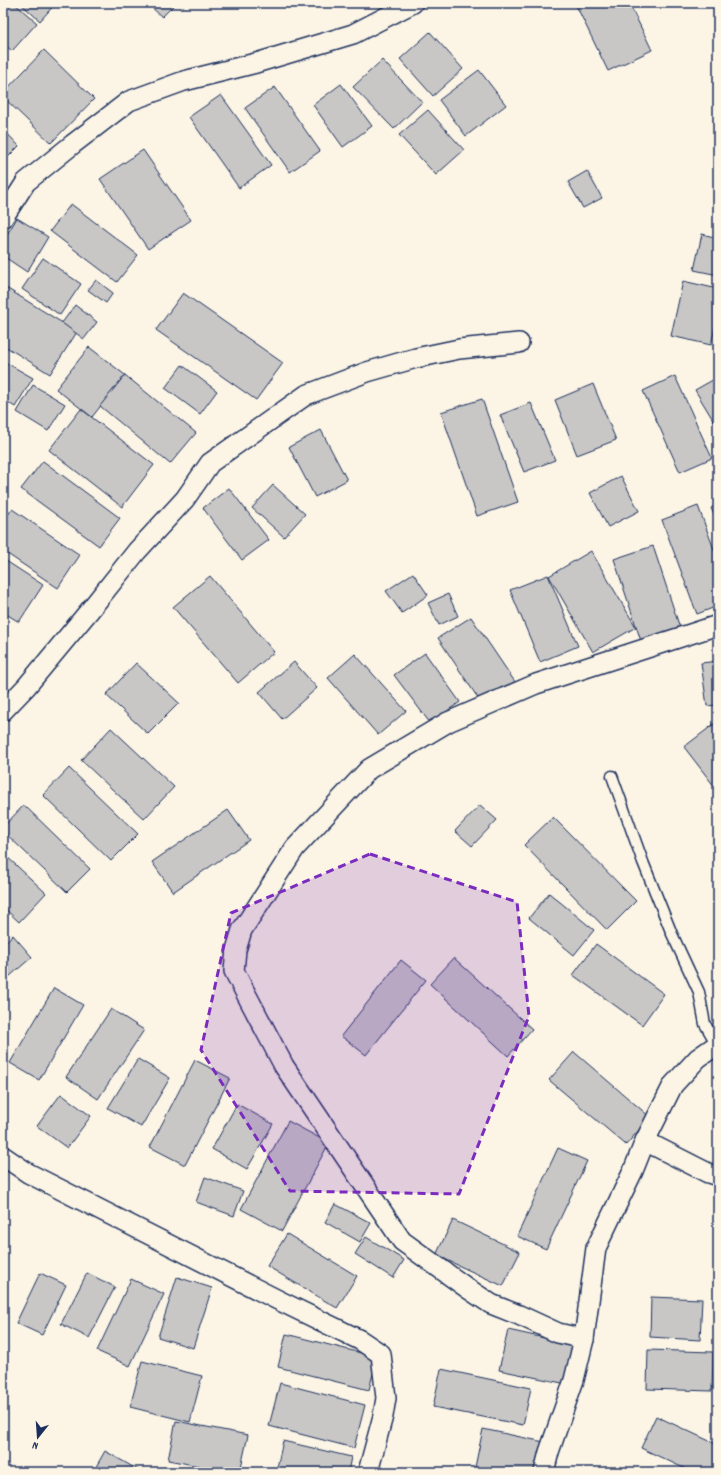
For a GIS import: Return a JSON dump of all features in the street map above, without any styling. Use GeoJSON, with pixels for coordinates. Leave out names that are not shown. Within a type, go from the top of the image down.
{"type":"FeatureCollection","features":[{"type":"Feature","properties":{"kind":"street"},"geometry":{"type":"LineString","coordinates":[[3,218],[26,182],[129,101],[184,81],[256,63],[353,34],[413,3]]}},
{"type":"Feature","properties":{"kind":"street"},"geometry":{"type":"LineString","coordinates":[[3,711],[26,687],[137,551],[186,499],[210,463],[306,395],[366,372],[416,358],[459,349],[519,343]]}},
{"type":"Feature","properties":{"kind":"street"},"geometry":{"type":"LineString","coordinates":[[584,1339],[558,1333],[491,1304],[402,1241],[284,1066],[234,971],[236,950],[242,930],[295,848],[369,770],[448,722],[536,684],[718,625]]}},
{"type":"Feature","properties":{"kind":"street"},"geometry":{"type":"LineString","coordinates":[[544,1472],[549,1452],[574,1380],[584,1339],[596,1248],[633,1171],[645,1141],[673,1085],[698,1058],[717,1045]]}},
{"type":"Feature","properties":{"kind":"street"},"geometry":{"type":"LineString","coordinates":[[645,1141],[708,1173],[718,1176]]}},
{"type":"Feature","properties":{"kind":"street"},"geometry":{"type":"LineString","coordinates":[[3,1156],[28,1173],[360,1340],[381,1354],[386,1398],[383,1416],[368,1472]]}},
{"type":"Feature","properties":{"kind":"lane"},"geometry":{"type":"LineString","coordinates":[[612,776],[643,862],[672,934],[699,992],[705,1024],[717,1045]]}},
{"type":"Feature","properties":{"kind":"highlighted area"},"geometry":{"type":"Polygon","coordinates":[[[370,854],[517,902],[529,1016],[459,1194],[290,1191],[201,1050],[231,913],[370,854]]]}},
{"type":"Feature","properties":{"kind":"building"},"geometry":{"type":"Polygon","coordinates":[[[3,3],[14,3],[37,23],[12,51],[3,43],[3,3]]]}},
{"type":"Feature","properties":{"kind":"building"},"geometry":{"type":"Polygon","coordinates":[[[20,3],[56,3],[40,21],[20,3]]]}},
{"type":"Feature","properties":{"kind":"building"},"geometry":{"type":"Polygon","coordinates":[[[147,3],[176,3],[162,17],[147,3]]]}},
{"type":"Feature","properties":{"kind":"building"},"geometry":{"type":"Polygon","coordinates":[[[575,3],[629,3],[652,50],[608,71],[575,3]]]}},
{"type":"Feature","properties":{"kind":"building"},"geometry":{"type":"Polygon","coordinates":[[[430,32],[463,69],[433,96],[400,59],[430,32]]]}},
{"type":"Feature","properties":{"kind":"building"},"geometry":{"type":"Polygon","coordinates":[[[44,50],[94,99],[51,143],[3,97],[3,93],[44,50]]]}},
{"type":"Feature","properties":{"kind":"building"},"geometry":{"type":"Polygon","coordinates":[[[382,60],[422,102],[394,129],[353,87],[382,60]]]}},
{"type":"Feature","properties":{"kind":"building"},"geometry":{"type":"Polygon","coordinates":[[[479,70],[506,105],[466,136],[439,100],[479,70]]]}},
{"type":"Feature","properties":{"kind":"building"},"geometry":{"type":"Polygon","coordinates":[[[341,84],[372,126],[343,147],[313,105],[341,84]]]}},
{"type":"Feature","properties":{"kind":"building"},"geometry":{"type":"Polygon","coordinates":[[[275,87],[320,151],[290,172],[245,108],[275,87]]]}},
{"type":"Feature","properties":{"kind":"building"},"geometry":{"type":"Polygon","coordinates":[[[221,95],[271,165],[239,188],[189,117],[221,95]]]}},
{"type":"Feature","properties":{"kind":"building"},"geometry":{"type":"Polygon","coordinates":[[[428,110],[464,150],[436,175],[399,135],[428,110]]]}},
{"type":"Feature","properties":{"kind":"building"},"geometry":{"type":"Polygon","coordinates":[[[3,129],[19,146],[3,162],[3,129]]]}},
{"type":"Feature","properties":{"kind":"building"},"geometry":{"type":"Polygon","coordinates":[[[143,150],[191,220],[148,249],[100,179],[143,150]]]}},
{"type":"Feature","properties":{"kind":"building"},"geometry":{"type":"Polygon","coordinates":[[[587,171],[602,198],[583,208],[568,182],[587,171]]]}},
{"type":"Feature","properties":{"kind":"building"},"geometry":{"type":"Polygon","coordinates":[[[71,204],[138,255],[117,282],[50,231],[71,204]]]}},
{"type":"Feature","properties":{"kind":"building"},"geometry":{"type":"Polygon","coordinates":[[[17,218],[48,237],[27,272],[3,256],[3,241],[17,218]]]}},
{"type":"Feature","properties":{"kind":"building"},"geometry":{"type":"Polygon","coordinates":[[[702,234],[718,238],[718,275],[694,270],[702,234]]]}},
{"type":"Feature","properties":{"kind":"building"},"geometry":{"type":"Polygon","coordinates":[[[43,258],[81,284],[60,315],[22,289],[43,258]]]}},
{"type":"Feature","properties":{"kind":"building"},"geometry":{"type":"Polygon","coordinates":[[[96,280],[113,293],[106,303],[88,290],[96,280]]]}},
{"type":"Feature","properties":{"kind":"building"},"geometry":{"type":"Polygon","coordinates":[[[683,281],[718,289],[718,314],[711,345],[671,336],[683,281]]]}},
{"type":"Feature","properties":{"kind":"building"},"geometry":{"type":"Polygon","coordinates":[[[3,286],[77,332],[50,374],[3,345],[3,286]]]}},
{"type":"Feature","properties":{"kind":"building"},"geometry":{"type":"Polygon","coordinates":[[[183,293],[283,363],[256,400],[156,330],[183,293]]]}},
{"type":"Feature","properties":{"kind":"building"},"geometry":{"type":"Polygon","coordinates":[[[75,305],[97,322],[84,339],[62,323],[75,305]]]}},
{"type":"Feature","properties":{"kind":"building"},"geometry":{"type":"Polygon","coordinates":[[[89,347],[125,375],[92,417],[56,389],[89,347]]]}},
{"type":"Feature","properties":{"kind":"building"},"geometry":{"type":"Polygon","coordinates":[[[3,361],[33,378],[15,407],[3,399],[3,361]]]}},
{"type":"Feature","properties":{"kind":"building"},"geometry":{"type":"Polygon","coordinates":[[[182,365],[217,391],[200,414],[165,388],[182,365]]]}},
{"type":"Feature","properties":{"kind":"building"},"geometry":{"type":"Polygon","coordinates":[[[125,375],[196,433],[170,464],[100,406],[125,375]]]}},
{"type":"Feature","properties":{"kind":"building"},"geometry":{"type":"Polygon","coordinates":[[[675,376],[712,458],[680,472],[643,391],[675,376]]]}},
{"type":"Feature","properties":{"kind":"building"},"geometry":{"type":"Polygon","coordinates":[[[718,377],[718,428],[695,390],[718,377]]]}},
{"type":"Feature","properties":{"kind":"building"},"geometry":{"type":"Polygon","coordinates":[[[593,384],[616,440],[577,455],[555,400],[593,384]]]}},
{"type":"Feature","properties":{"kind":"building"},"geometry":{"type":"Polygon","coordinates":[[[33,385],[65,404],[48,431],[17,412],[33,385]]]}},
{"type":"Feature","properties":{"kind":"building"},"geometry":{"type":"Polygon","coordinates":[[[482,399],[518,502],[477,516],[441,412],[482,399]]]}},
{"type":"Feature","properties":{"kind":"building"},"geometry":{"type":"Polygon","coordinates":[[[531,403],[555,460],[524,472],[500,415],[531,403]]]}},
{"type":"Feature","properties":{"kind":"building"},"geometry":{"type":"Polygon","coordinates":[[[81,409],[154,465],[122,507],[49,450],[81,409]]]}},
{"type":"Feature","properties":{"kind":"building"},"geometry":{"type":"Polygon","coordinates":[[[321,430],[347,480],[315,497],[289,447],[321,430]]]}},
{"type":"Feature","properties":{"kind":"building"},"geometry":{"type":"Polygon","coordinates":[[[43,461],[120,518],[99,546],[21,489],[43,461]]]}},
{"type":"Feature","properties":{"kind":"building"},"geometry":{"type":"Polygon","coordinates":[[[621,476],[639,511],[608,527],[590,493],[621,476]]]}},
{"type":"Feature","properties":{"kind":"building"},"geometry":{"type":"Polygon","coordinates":[[[273,485],[305,514],[284,537],[252,508],[273,485]]]}},
{"type":"Feature","properties":{"kind":"building"},"geometry":{"type":"Polygon","coordinates":[[[229,488],[269,540],[242,560],[203,508],[229,488]]]}},
{"type":"Feature","properties":{"kind":"building"},"geometry":{"type":"Polygon","coordinates":[[[718,504],[718,524],[711,508],[718,504]]]}},
{"type":"Feature","properties":{"kind":"building"},"geometry":{"type":"Polygon","coordinates":[[[698,506],[718,560],[718,606],[697,614],[662,520],[698,506]]]}},
{"type":"Feature","properties":{"kind":"building"},"geometry":{"type":"Polygon","coordinates":[[[12,509],[80,555],[58,588],[3,551],[3,522],[12,509]]]}},
{"type":"Feature","properties":{"kind":"building"},"geometry":{"type":"Polygon","coordinates":[[[653,546],[680,628],[641,641],[614,559],[653,546]]]}},
{"type":"Feature","properties":{"kind":"building"},"geometry":{"type":"Polygon","coordinates":[[[591,551],[636,627],[593,652],[549,576],[591,551]]]}},
{"type":"Feature","properties":{"kind":"building"},"geometry":{"type":"Polygon","coordinates":[[[3,559],[43,585],[19,622],[3,612],[3,559]]]}},
{"type":"Feature","properties":{"kind":"building"},"geometry":{"type":"Polygon","coordinates":[[[413,573],[428,595],[402,613],[386,591],[413,573]]]}},
{"type":"Feature","properties":{"kind":"building"},"geometry":{"type":"Polygon","coordinates":[[[548,575],[578,646],[540,662],[510,590],[548,575]]]}},
{"type":"Feature","properties":{"kind":"building"},"geometry":{"type":"Polygon","coordinates":[[[210,576],[274,652],[238,683],[173,607],[210,576]]]}},
{"type":"Feature","properties":{"kind":"building"},"geometry":{"type":"Polygon","coordinates":[[[448,594],[458,616],[439,625],[428,603],[448,594]]]}},
{"type":"Feature","properties":{"kind":"building"},"geometry":{"type":"Polygon","coordinates":[[[471,617],[515,682],[482,704],[438,638],[471,617]]]}},
{"type":"Feature","properties":{"kind":"building"},"geometry":{"type":"Polygon","coordinates":[[[425,653],[460,702],[430,723],[394,675],[425,653]]]}},
{"type":"Feature","properties":{"kind":"building"},"geometry":{"type":"Polygon","coordinates":[[[355,654],[406,711],[378,735],[328,678],[355,654]]]}},
{"type":"Feature","properties":{"kind":"building"},"geometry":{"type":"Polygon","coordinates":[[[718,661],[718,705],[707,706],[701,663],[718,661]]]}},
{"type":"Feature","properties":{"kind":"building"},"geometry":{"type":"Polygon","coordinates":[[[294,662],[317,688],[282,719],[259,692],[294,662]]]}},
{"type":"Feature","properties":{"kind":"building"},"geometry":{"type":"Polygon","coordinates":[[[136,663],[179,703],[148,734],[106,695],[136,663]]]}},
{"type":"Feature","properties":{"kind":"building"},"geometry":{"type":"Polygon","coordinates":[[[718,721],[718,791],[684,747],[718,721]]]}},
{"type":"Feature","properties":{"kind":"building"},"geometry":{"type":"Polygon","coordinates":[[[111,728],[174,787],[144,819],[81,760],[111,728]]]}},
{"type":"Feature","properties":{"kind":"building"},"geometry":{"type":"Polygon","coordinates":[[[69,768],[138,834],[111,861],[43,795],[69,768]]]}},
{"type":"Feature","properties":{"kind":"building"},"geometry":{"type":"Polygon","coordinates":[[[24,805],[90,869],[67,892],[3,831],[3,827],[24,805]]]}},
{"type":"Feature","properties":{"kind":"building"},"geometry":{"type":"Polygon","coordinates":[[[480,805],[497,820],[472,846],[455,831],[480,805]]]}},
{"type":"Feature","properties":{"kind":"building"},"geometry":{"type":"Polygon","coordinates":[[[228,810],[249,840],[173,892],[152,862],[228,810]]]}},
{"type":"Feature","properties":{"kind":"building"},"geometry":{"type":"Polygon","coordinates":[[[553,817],[636,901],[607,930],[524,845],[553,817]]]}},
{"type":"Feature","properties":{"kind":"building"},"geometry":{"type":"Polygon","coordinates":[[[3,853],[46,893],[19,922],[3,907],[3,853]]]}},
{"type":"Feature","properties":{"kind":"building"},"geometry":{"type":"Polygon","coordinates":[[[549,893],[594,930],[574,955],[529,918],[549,893]]]}},
{"type":"Feature","properties":{"kind":"building"},"geometry":{"type":"Polygon","coordinates":[[[13,935],[32,957],[3,982],[3,944],[13,935]]]}},
{"type":"Feature","properties":{"kind":"building"},"geometry":{"type":"Polygon","coordinates":[[[596,944],[664,994],[642,1025],[573,975],[596,944]]]}},
{"type":"Feature","properties":{"kind":"building"},"geometry":{"type":"Polygon","coordinates":[[[454,958],[532,1029],[508,1056],[430,984],[454,958]]]}},
{"type":"Feature","properties":{"kind":"building"},"geometry":{"type":"Polygon","coordinates":[[[401,960],[426,980],[366,1055],[341,1036],[401,960]]]}},
{"type":"Feature","properties":{"kind":"building"},"geometry":{"type":"Polygon","coordinates":[[[54,988],[83,1005],[39,1080],[10,1063],[54,988]]]}},
{"type":"Feature","properties":{"kind":"building"},"geometry":{"type":"Polygon","coordinates":[[[111,1009],[144,1030],[98,1099],[66,1077],[111,1009]]]}},
{"type":"Feature","properties":{"kind":"building"},"geometry":{"type":"Polygon","coordinates":[[[574,1052],[650,1117],[626,1145],[549,1080],[574,1052]]]}},
{"type":"Feature","properties":{"kind":"building"},"geometry":{"type":"Polygon","coordinates":[[[138,1059],[170,1078],[141,1127],[108,1108],[138,1059]]]}},
{"type":"Feature","properties":{"kind":"building"},"geometry":{"type":"Polygon","coordinates":[[[195,1060],[230,1078],[185,1165],[150,1147],[195,1060]]]}},
{"type":"Feature","properties":{"kind":"building"},"geometry":{"type":"Polygon","coordinates":[[[61,1094],[91,1116],[67,1148],[37,1126],[61,1094]]]}},
{"type":"Feature","properties":{"kind":"building"},"geometry":{"type":"Polygon","coordinates":[[[237,1104],[273,1124],[247,1169],[212,1149],[237,1104]]]}},
{"type":"Feature","properties":{"kind":"building"},"geometry":{"type":"Polygon","coordinates":[[[288,1121],[329,1143],[282,1231],[241,1209],[288,1121]]]}},
{"type":"Feature","properties":{"kind":"building"},"geometry":{"type":"Polygon","coordinates":[[[558,1148],[587,1161],[546,1249],[517,1236],[558,1148]]]}},
{"type":"Feature","properties":{"kind":"building"},"geometry":{"type":"Polygon","coordinates":[[[205,1177],[243,1191],[234,1216],[196,1202],[205,1177]]]}},
{"type":"Feature","properties":{"kind":"building"},"geometry":{"type":"Polygon","coordinates":[[[335,1204],[371,1223],[360,1242],[325,1222],[335,1204]]]}},
{"type":"Feature","properties":{"kind":"building"},"geometry":{"type":"Polygon","coordinates":[[[453,1220],[520,1252],[503,1286],[436,1255],[453,1220]]]}},
{"type":"Feature","properties":{"kind":"building"},"geometry":{"type":"Polygon","coordinates":[[[287,1234],[357,1276],[337,1308],[267,1266],[287,1234]]]}},
{"type":"Feature","properties":{"kind":"building"},"geometry":{"type":"Polygon","coordinates":[[[366,1237],[404,1260],[393,1278],[355,1254],[366,1237]]]}},
{"type":"Feature","properties":{"kind":"building"},"geometry":{"type":"Polygon","coordinates":[[[40,1273],[66,1285],[42,1335],[16,1323],[40,1273]]]}},
{"type":"Feature","properties":{"kind":"building"},"geometry":{"type":"Polygon","coordinates":[[[87,1273],[115,1287],[89,1338],[61,1324],[87,1273]]]}},
{"type":"Feature","properties":{"kind":"building"},"geometry":{"type":"Polygon","coordinates":[[[177,1277],[212,1288],[193,1348],[158,1337],[177,1277]]]}},
{"type":"Feature","properties":{"kind":"building"},"geometry":{"type":"Polygon","coordinates":[[[131,1279],[164,1294],[130,1366],[97,1351],[131,1279]]]}},
{"type":"Feature","properties":{"kind":"building"},"geometry":{"type":"Polygon","coordinates":[[[651,1297],[702,1299],[700,1340],[650,1337],[651,1297]]]}},
{"type":"Feature","properties":{"kind":"building"},"geometry":{"type":"Polygon","coordinates":[[[508,1330],[576,1345],[567,1384],[499,1370],[508,1330]]]}},
{"type":"Feature","properties":{"kind":"building"},"geometry":{"type":"Polygon","coordinates":[[[286,1334],[377,1357],[369,1390],[278,1367],[286,1334]]]}},
{"type":"Feature","properties":{"kind":"building"},"geometry":{"type":"Polygon","coordinates":[[[648,1350],[713,1352],[712,1391],[647,1389],[648,1350]]]}},
{"type":"Feature","properties":{"kind":"building"},"geometry":{"type":"Polygon","coordinates":[[[142,1361],[202,1376],[190,1422],[130,1407],[142,1361]]]}},
{"type":"Feature","properties":{"kind":"building"},"geometry":{"type":"Polygon","coordinates":[[[441,1369],[531,1388],[523,1425],[433,1407],[441,1369]]]}},
{"type":"Feature","properties":{"kind":"building"},"geometry":{"type":"Polygon","coordinates":[[[280,1383],[365,1405],[354,1448],[269,1426],[280,1383]]]}},
{"type":"Feature","properties":{"kind":"building"},"geometry":{"type":"Polygon","coordinates":[[[656,1416],[718,1445],[718,1472],[692,1472],[641,1448],[656,1416]]]}},
{"type":"Feature","properties":{"kind":"building"},"geometry":{"type":"Polygon","coordinates":[[[176,1421],[248,1435],[240,1472],[230,1472],[168,1460],[176,1421]]]}},
{"type":"Feature","properties":{"kind":"building"},"geometry":{"type":"Polygon","coordinates":[[[483,1429],[544,1442],[538,1472],[474,1472],[483,1429]]]}},
{"type":"Feature","properties":{"kind":"building"},"geometry":{"type":"Polygon","coordinates":[[[283,1441],[351,1457],[348,1472],[276,1472],[283,1441]]]}},
{"type":"Feature","properties":{"kind":"building"},"geometry":{"type":"Polygon","coordinates":[[[105,1451],[140,1471],[140,1472],[93,1472],[105,1451]]]}}]}
